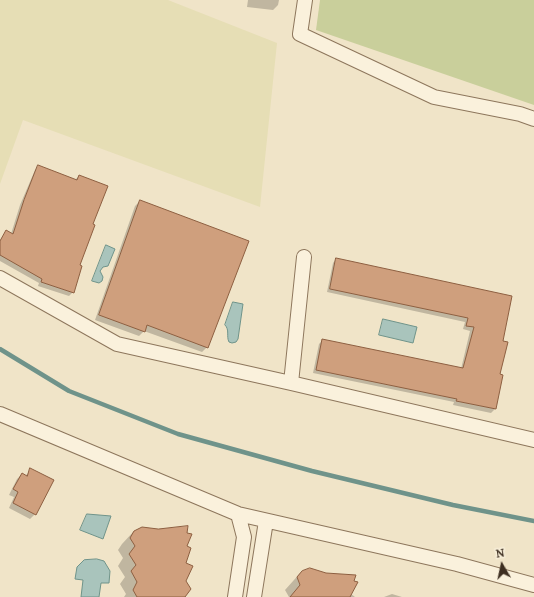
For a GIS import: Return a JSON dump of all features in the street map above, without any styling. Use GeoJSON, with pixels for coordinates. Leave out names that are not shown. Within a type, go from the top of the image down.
{"type":"FeatureCollection","features":[{"type":"Feature","properties":{"kind":"street"},"geometry":{"type":"LineString","coordinates":[[306,0],[300,34],[434,97],[520,114],[534,119]]}},
{"type":"Feature","properties":{"kind":"street"},"geometry":{"type":"LineString","coordinates":[[291,382],[304,257]]}},
{"type":"Feature","properties":{"kind":"street"},"geometry":{"type":"LineString","coordinates":[[0,278],[118,344],[291,382],[534,440]]}},
{"type":"Feature","properties":{"kind":"street"},"geometry":{"type":"LineString","coordinates":[[0,414],[238,514],[457,564],[534,585]]}},
{"type":"Feature","properties":{"kind":"street"},"geometry":{"type":"LineString","coordinates":[[235,597],[244,537],[238,514]]}},
{"type":"Feature","properties":{"kind":"street"},"geometry":{"type":"LineString","coordinates":[[254,597],[266,521]]}},
{"type":"Feature","properties":{"kind":"shaded area"},"geometry":{"type":"Polygon","coordinates":[[[0,0],[168,0],[277,43],[260,207],[23,120],[0,184],[0,0]]]}},
{"type":"Feature","properties":{"kind":"green space"},"geometry":{"type":"Polygon","coordinates":[[[320,0],[534,0],[534,105],[316,30],[320,0]]]}},
{"type":"Feature","properties":{"kind":"water"},"geometry":{"type":"Polygon","coordinates":[[[106,245],[115,249],[108,266],[103,267],[100,271],[103,277],[102,281],[99,283],[92,281],[106,245]]]}},
{"type":"Feature","properties":{"kind":"water"},"geometry":{"type":"Polygon","coordinates":[[[233,302],[243,304],[238,339],[236,342],[232,343],[229,342],[225,325],[233,302]]]}},
{"type":"Feature","properties":{"kind":"water"},"geometry":{"type":"Polygon","coordinates":[[[383,319],[417,327],[413,343],[379,335],[383,319]]]}},
{"type":"Feature","properties":{"kind":"water"},"geometry":{"type":"Polygon","coordinates":[[[87,514],[111,516],[103,539],[80,530],[87,514]]]}},
{"type":"Feature","properties":{"kind":"water"},"geometry":{"type":"Polygon","coordinates":[[[97,559],[104,561],[110,571],[109,583],[101,583],[99,597],[81,597],[83,580],[75,579],[77,567],[84,560],[97,559]]]}},
{"type":"Feature","properties":{"kind":"building"},"geometry":{"type":"Polygon","coordinates":[[[38,165],[77,180],[79,175],[108,186],[93,224],[95,225],[80,265],[82,266],[74,293],[41,282],[42,279],[0,255],[0,241],[6,230],[13,234],[24,200],[38,165]]]}},
{"type":"Feature","properties":{"kind":"building"},"geometry":{"type":"Polygon","coordinates":[[[140,200],[249,241],[208,348],[147,325],[145,332],[99,315],[140,200]]]}},
{"type":"Feature","properties":{"kind":"building"},"geometry":{"type":"Polygon","coordinates":[[[336,258],[512,296],[503,341],[508,342],[500,374],[503,375],[496,409],[456,401],[457,399],[316,370],[322,339],[463,368],[474,327],[466,326],[468,318],[330,289],[336,258]]]}},
{"type":"Feature","properties":{"kind":"building"},"geometry":{"type":"Polygon","coordinates":[[[30,468],[54,480],[36,515],[13,503],[18,492],[13,489],[22,473],[27,476],[30,468]]]}},
{"type":"Feature","properties":{"kind":"building"},"geometry":{"type":"Polygon","coordinates":[[[188,526],[187,533],[192,534],[187,546],[191,548],[186,563],[193,566],[186,581],[191,589],[185,597],[137,597],[133,590],[137,582],[131,571],[136,565],[129,554],[135,546],[130,538],[134,531],[142,527],[158,529],[188,526]]]}},
{"type":"Feature","properties":{"kind":"building"},"geometry":{"type":"Polygon","coordinates":[[[310,568],[326,573],[356,575],[354,581],[358,582],[350,597],[290,597],[300,585],[297,577],[302,571],[310,568]]]}},
{"type":"Feature","properties":{"kind":"waterway"},"geometry":{"type":"LineString","coordinates":[[0,349],[69,391],[178,434],[312,471],[453,505],[534,521]]}}]}
